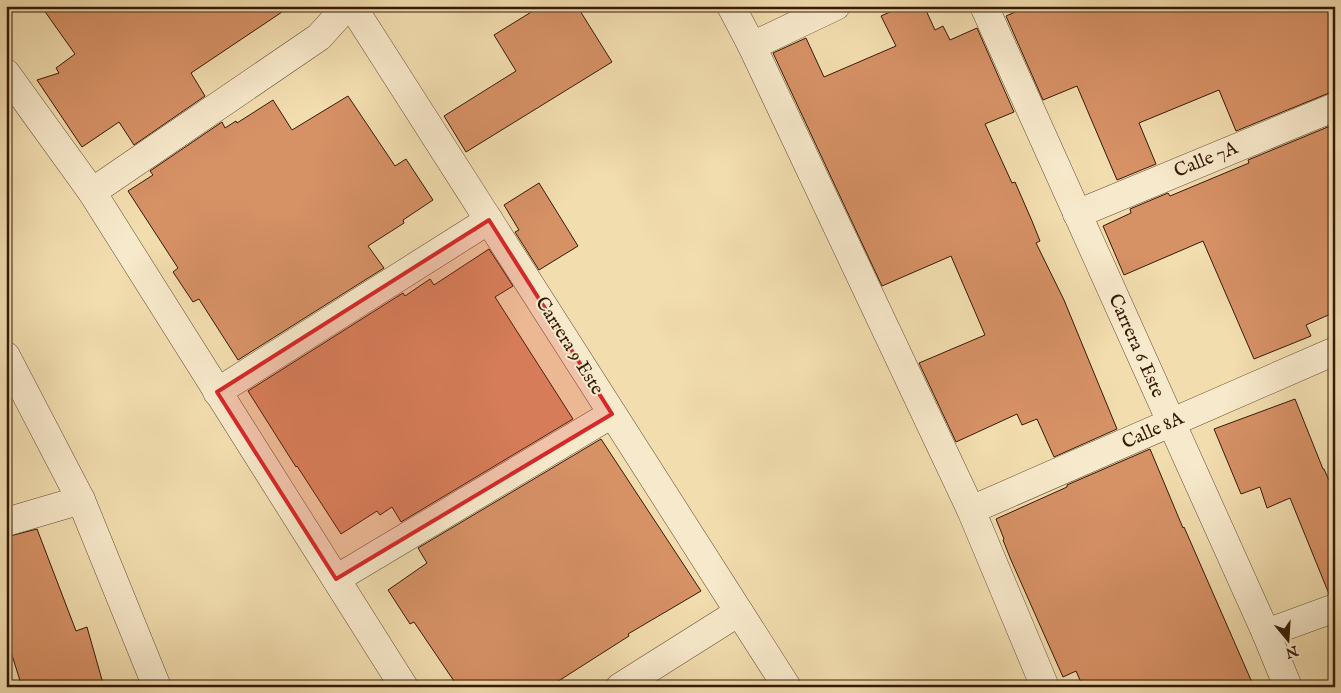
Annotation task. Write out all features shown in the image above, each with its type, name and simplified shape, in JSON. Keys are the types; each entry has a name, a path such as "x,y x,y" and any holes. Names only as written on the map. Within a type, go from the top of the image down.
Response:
{"street":[{"path":"92,192 319,37 346,6"},
{"name":"Carrera 9 Este","path":"352,6 787,687"},
{"path":"731,6 752,46 971,510 1044,687"},
{"path":"752,46 836,6"},
{"name":"Carrera 6 Este","path":"988,8 1077,214 1266,633 1288,687"},
{"path":"6,73 92,192 404,687"},
{"name":"Calle 7A","path":"1077,214 1335,107"},
{"path":"217,392 489,220"},
{"name":"Calle 8A","path":"971,510 1335,351"},
{"path":"6,356 81,500 157,687"},
{"path":"336,580 612,414"},
{"path":"6,522 81,500"},
{"path":"1266,633 1335,608"},
{"path":"620,687 739,612"}],"highlighted area":[{"path":"489,220 612,414 336,579 217,392"}],"building":[{"path":"41,6 291,6 191,73 205,96 134,145 119,122 82,147 37,80 59,73 56,68 75,54"},
{"path":"541,6 577,6 612,62 466,152 444,116 516,71 494,35"},
{"path":"903,6 924,6 935,30 943,26 950,40 977,28 1014,112 985,124 1012,183 1015,182 1032,221 1040,241 1036,243 1064,300 1117,429 1054,457 1037,419 1022,425 1017,414 956,442 919,363 985,335 951,256 882,286 773,53 806,38 824,77 896,46 881,16"},
{"path":"1029,6 1335,6 1335,92 1236,131 1219,90 1139,123 1156,164 1117,180 1077,86 1043,100 1006,16"},
{"path":"348,96 395,166 406,159 433,200 403,220 404,223 368,246 384,268 238,360 199,299 193,302 173,272 178,268 128,191 153,175 150,171 222,122 225,128 236,121 237,123 273,100 292,130"},
{"path":"1335,124 1335,312 1306,325 1311,336 1254,359 1203,241 1124,275 1103,226 1131,213 1130,209 1168,193 1170,196 1249,163 1248,160"},
{"path":"539,183 578,246 539,270 515,232 519,230 504,205"},
{"path":"489,249 513,286 495,297 573,419 401,522 392,507 380,515 377,511 341,534 248,391 403,293 405,296 430,279 434,285"},
{"path":"1295,399 1335,494 1335,593 1329,594 1290,498 1267,508 1260,487 1241,494 1214,429"},
{"path":"601,439 701,591 628,634 629,636 549,687 458,687 414,622 410,624 388,590 427,563 418,548"},
{"path":"1150,449 1254,687 1083,687 1076,671 1063,677 1011,560 996,519 1067,487 1067,485"},
{"path":"37,529 76,631 87,627 104,687 22,687 6,636 6,537"}]}
